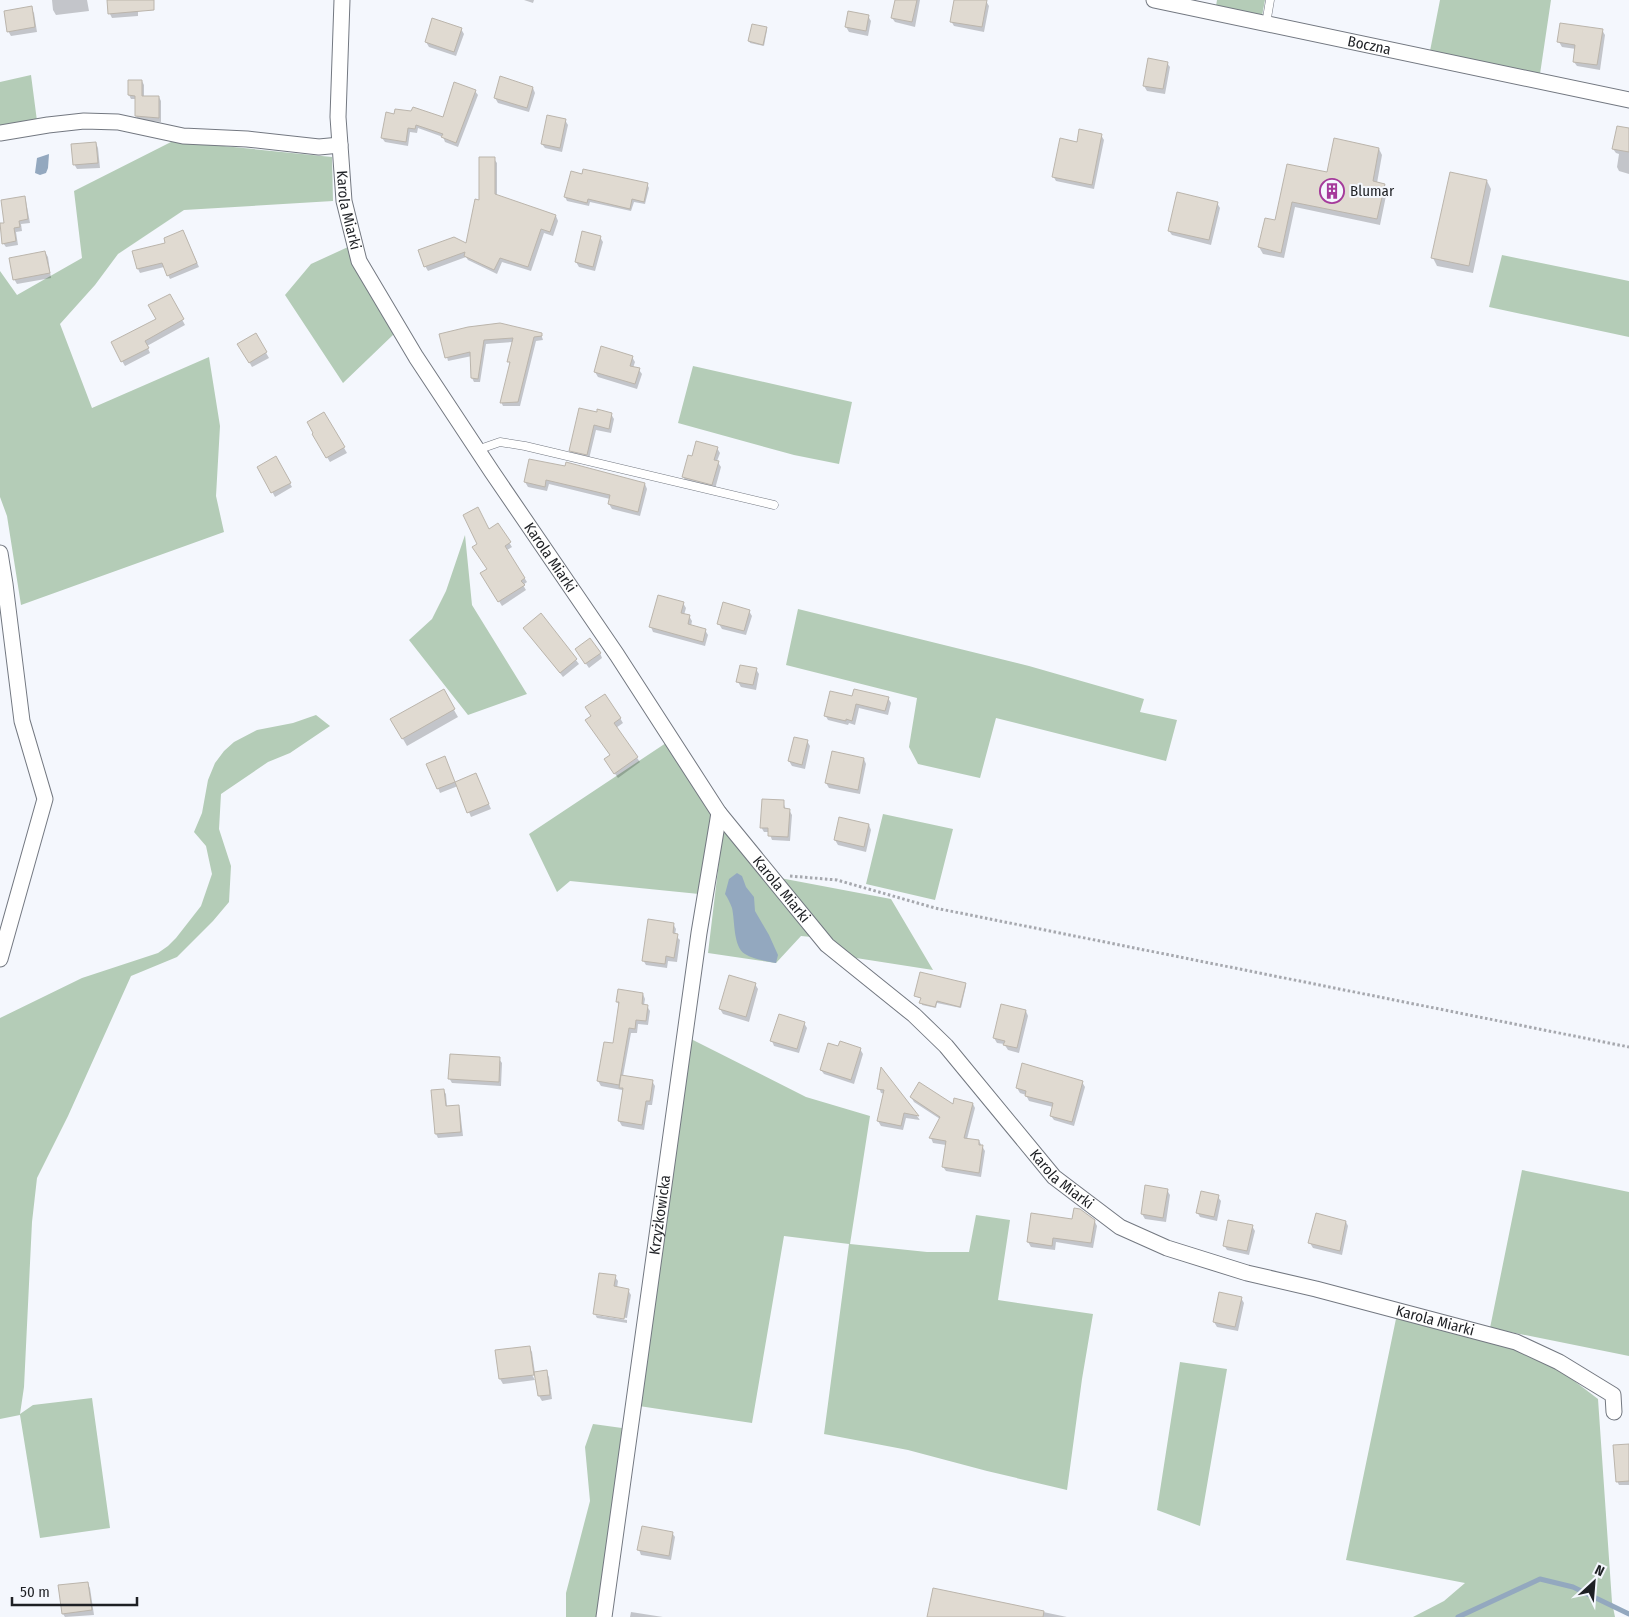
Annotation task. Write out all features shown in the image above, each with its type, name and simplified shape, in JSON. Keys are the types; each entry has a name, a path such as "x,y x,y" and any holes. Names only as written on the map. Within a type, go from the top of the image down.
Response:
{"street":[{"name":"Karola Miarki","path":"342,0 338,117 344,201 358,261 416,357 621,661 719,813 828,945 914,1015 946,1046 1054,1177 1120,1228 1167,1248 1247,1273 1316,1289 1516,1342 1559,1362 1613,1395 1614,1412"},
{"name":"Boczna","path":"1154,0 1629,100"},
{"path":"0,134 48,125 84,121 118,122 183,136 319,147 340,145"},
{"path":"0,553 22,721 45,799 0,959"},
{"name":"Krzyżkowicka","path":"604,1617 699,933 719,813"}],"lane":[{"path":"1266,24 1270,0"},
{"path":"477,450 500,442 525,446 774,505"}],"path":[{"path":"769,874 837,880 935,908 1629,1047"}],"green space":[{"path":"1217,0 1265,0 1262,16 1216,6"},
{"path":"1440,0 1551,0 1540,74 1430,51"},
{"path":"31,75 37,121 0,127 0,82"},
{"path":"173,141 332,157 333,201 184,210 118,254 95,285 60,324 92,408 209,357 220,426 216,496 224,532 21,605 7,516 0,497 0,271 17,295 82,258 74,191"},
{"path":"348,247 394,334 343,383 285,295 311,264"},
{"path":"1502,255 1629,281 1629,337 1489,307"},
{"path":"693,366 852,402 839,464 794,455 678,423"},
{"path":"465,535 472,605 527,694 468,715 409,640 432,619 446,591"},
{"path":"798,609 1029,666 1144,699 1140,712 1177,720 1166,761 996,718 980,778 918,764 909,747 917,698 786,665"},
{"path":"316,715 330,726 290,753 268,762 221,794 219,829 231,866 229,902 177,957 131,976 68,1116 37,1178 32,1222 24,1387 20,1414 33,1405 92,1398 110,1528 40,1538 20,1415 0,1419 0,1018 82,978 158,953 168,946 201,906 212,874 206,846 194,832 202,813 208,780 215,763 234,742 257,730 293,723"},
{"path":"666,743 713,815 699,894 570,881 557,892 529,834"},
{"path":"883,814 953,829 935,900 866,884"},
{"path":"723,828 812,937 801,936 776,963 708,953"},
{"path":"780,878 891,899 933,970 856,958 830,940"},
{"path":"691,1039 806,1097 870,1116 850,1244 927,1252 969,1252 976,1215 1010,1220 998,1300 1093,1314 1067,1490 908,1450 824,1434 849,1244 784,1236 752,1423 639,1406"},
{"path":"1522,1170 1629,1192 1629,1356 1490,1328"},
{"path":"1397,1314 1522,1347 1556,1367 1598,1399 1612,1602 1615,1617 1413,1617 1444,1601 1465,1583 1346,1560"},
{"path":"1180,1362 1227,1369 1200,1526 1157,1510"},
{"path":"593,1424 622,1428 611,1520 596,1617 566,1617 566,1593 590,1501 585,1447"}],"water":[{"path":"49,154 46,173 40,175 35,173 37,158"},
{"path":"737,873 742,876 746,887 754,897 755,911 778,955 776,963 748,956 738,946 732,908 725,894 729,879"}],"building":[{"path":"107,0 154,0 154,10 108,14"},
{"path":"895,0 917,0 912,22 891,18"},
{"path":"954,0 987,0 982,27 950,22"},
{"path":"32,6 35,27 7,32 4,11"},
{"path":"848,11 869,15 866,31 845,27"},
{"path":"432,18 462,28 454,52 425,42"},
{"path":"1560,23 1603,29 1597,65 1573,62 1575,45 1557,42"},
{"path":"752,24 767,27 763,45 748,41"},
{"path":"1148,58 1168,62 1163,89 1143,86"},
{"path":"500,76 533,87 527,108 494,98"},
{"path":"128,80 142,80 142,96 159,96 159,118 135,116 135,96 128,95"},
{"path":"454,82 476,90 456,143 441,137 443,134 416,125 415,129 408,128 406,142 381,138 386,112 394,114 395,109 411,111 413,107 443,117"},
{"path":"547,115 566,119 560,148 541,144"},
{"path":"1617,126 1629,128 1629,152 1612,149"},
{"path":"1079,129 1102,134 1092,185 1052,177 1060,138 1077,142"},
{"path":"1334,138 1379,148 1373,181 1385,184 1377,219 1292,202 1281,253 1258,247 1265,218 1275,220 1287,164 1327,172"},
{"path":"96,142 98,163 73,165 71,144"},
{"path":"479,157 495,157 495,194 556,215 550,232 541,229 528,267 500,258 494,270 464,256 465,252 424,267 418,250 454,237 466,243 475,199 479,200"},
{"path":"583,169 648,183 644,202 632,199 630,209 588,199 587,203 564,197 571,171 582,174"},
{"path":"1450,172 1487,180 1469,266 1431,258"},
{"path":"1177,192 1218,202 1209,240 1168,231"},
{"path":"25,196 28,219 19,221 20,227 14,228 16,241 2,244 0,223 4,223 1,200"},
{"path":"183,230 197,263 167,276 162,263 137,269 132,251 165,243 164,238"},
{"path":"582,231 601,236 593,267 575,262"},
{"path":"45,251 50,273 13,280 9,258"},
{"path":"170,294 184,319 145,341 149,348 121,362 111,342 156,319 148,305"},
{"path":"500,323 542,333 542,336 534,337 518,402 500,403 510,362 507,362 513,338 484,340 478,379 471,378 470,352 445,358 439,334 468,327"},
{"path":"256,333 267,352 249,363 237,344"},
{"path":"601,346 633,356 630,366 640,368 635,384 594,372"},
{"path":"579,408 597,412 597,409 612,413 609,429 594,425 587,455 569,451"},
{"path":"324,412 345,447 326,458 307,422"},
{"path":"696,441 718,447 714,460 719,461 712,485 682,477 688,455 692,456"},
{"path":"276,456 291,483 271,493 257,467"},
{"path":"529,459 565,466 566,462 645,483 638,512 608,504 610,495 546,480 545,487 524,482"},
{"path":"478,507 489,529 498,523 511,542 505,546 525,578 521,581 525,585 498,602 480,573 487,569 472,547 477,544 463,515"},
{"path":"658,595 684,602 681,613 690,615 688,624 706,629 703,642 649,627"},
{"path":"723,602 750,610 744,631 717,624"},
{"path":"541,613 577,659 560,673 523,628"},
{"path":"590,638 601,653 585,664 575,649"},
{"path":"740,665 757,668 753,685 736,682"},
{"path":"444,689 455,709 402,739 390,719"},
{"path":"854,689 889,697 885,711 856,704 852,721 824,716 830,691 852,696"},
{"path":"605,694 621,718 614,723 638,757 614,774 604,759 610,755 585,720 591,716 585,707"},
{"path":"794,737 808,740 802,765 788,761"},
{"path":"832,751 864,758 858,790 825,783"},
{"path":"445,756 455,782 437,789 426,764"},
{"path":"476,773 489,804 467,813 455,782"},
{"path":"762,799 784,800 784,808 790,809 788,837 768,836 768,828 760,828"},
{"path":"839,817 869,824 864,847 834,840"},
{"path":"648,919 674,923 673,933 678,934 674,958 666,956 665,964 642,961"},
{"path":"920,972 966,983 960,1007 937,1001 935,1007 919,1003 921,998 914,996"},
{"path":"729,975 756,983 746,1017 719,1009"},
{"path":"618,989 643,993 642,1004 648,1005 646,1021 636,1020 635,1029 629,1028 619,1085 597,1081 604,1042 613,1043 619,1002 616,1002"},
{"path":"1001,1004 1026,1010 1017,1048 1003,1045 1005,1041 993,1038"},
{"path":"779,1014 805,1022 797,1049 770,1041"},
{"path":"840,1041 861,1048 851,1080 820,1070 828,1043 838,1046"},
{"path":"450,1054 500,1057 499,1082 448,1079"},
{"path":"1022,1063 1083,1081 1072,1122 1050,1116 1053,1103 1025,1096 1026,1091 1016,1088"},
{"path":"881,1067 919,1116 904,1113 901,1126 877,1121 884,1090 877,1089"},
{"path":"621,1075 653,1080 650,1101 646,1101 642,1125 618,1121 623,1088 619,1088"},
{"path":"919,1082 953,1104 954,1098 973,1103 964,1138 979,1140 979,1145 983,1145 979,1173 942,1167 946,1141 929,1138 940,1117 910,1097"},
{"path":"444,1089 446,1106 459,1105 461,1132 435,1134 431,1090"},
{"path":"1145,1185 1168,1189 1163,1218 1141,1214"},
{"path":"1201,1191 1219,1195 1214,1217 1196,1213"},
{"path":"1074,1208 1080,1209 1095,1220 1091,1243 1053,1238 1052,1246 1027,1242 1031,1213 1072,1219"},
{"path":"1316,1213 1346,1221 1340,1251 1308,1243"},
{"path":"1228,1220 1253,1225 1247,1251 1223,1246"},
{"path":"599,1273 616,1275 614,1286 629,1289 624,1319 593,1314"},
{"path":"1219,1292 1242,1297 1235,1327 1213,1322"},
{"path":"530,1346 534,1375 499,1379 495,1350"},
{"path":"547,1370 550,1395 538,1396 534,1372"},
{"path":"1629,1444 1629,1481 1616,1482 1613,1445"},
{"path":"642,1526 673,1532 669,1556 637,1550"},
{"path":"88,1582 92,1610 62,1614 58,1585"},
{"path":"933,1588 1044,1611 1043,1617 927,1617"}],"waterway":[{"path":"1458,1617 1540,1579 1573,1587 1629,1614"}],"place":[{"name":"Blumar","path":"1332,191"}]}
